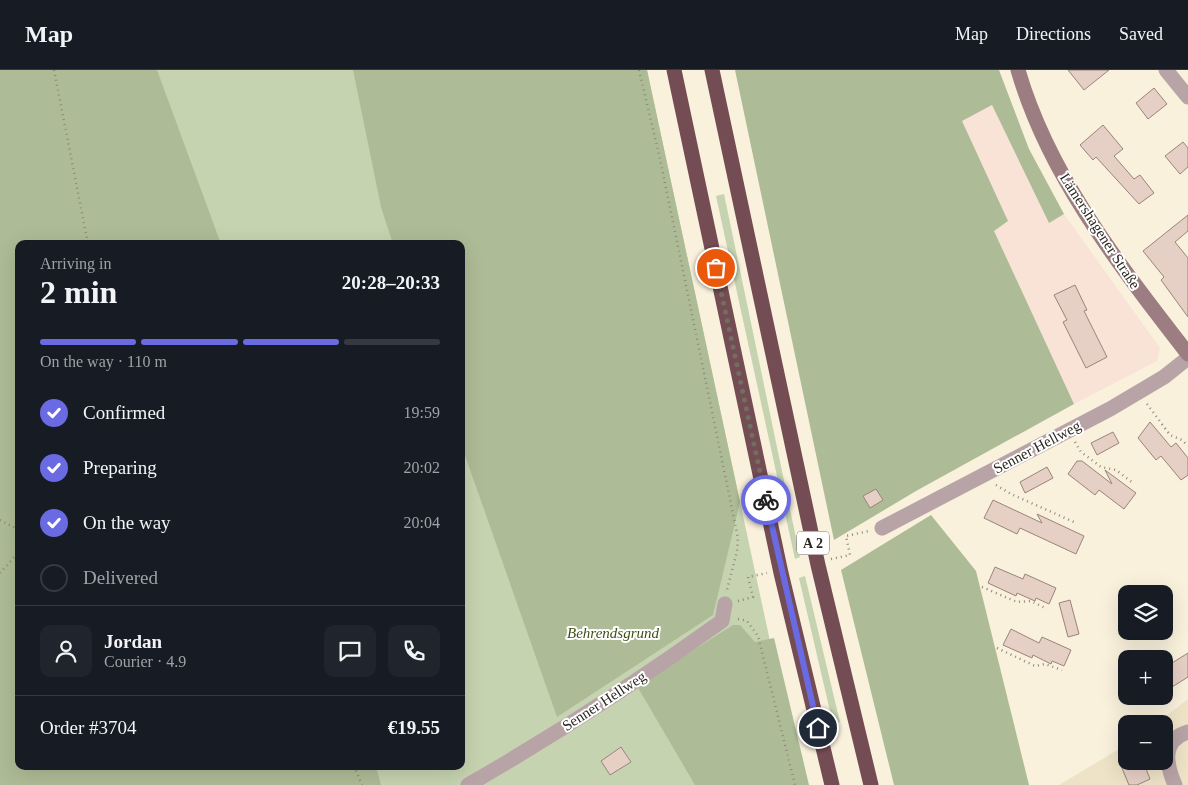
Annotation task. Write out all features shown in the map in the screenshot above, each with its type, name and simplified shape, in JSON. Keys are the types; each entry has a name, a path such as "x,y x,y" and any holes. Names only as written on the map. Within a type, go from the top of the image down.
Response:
{"highway":[{"name":"A 2","path":"674,70 783,581 832,785"},
{"name":"A 2","path":"712,70 818,565 871,785"}],"main road":[{"name":"Lämershagener Straße","path":"1018,70 1038,123 1068,185 1113,253 1188,354"}],"street":[{"path":"1166,70 1188,97"},
{"name":"Senner Hellweg","path":"882,528 1068,431 1164,377 1188,358"},
{"path":"722,621 728,603"},
{"name":"Senner Hellweg","path":"468,785 532,748 672,658 722,621"},
{"path":"1175,785 1167,762 1169,746 1173,740 1188,732"}],"path":[{"path":"54,70 87,240"},
{"path":"639,70 660,159 738,538 728,603 753,597 748,577 776,571"},
{"path":"1138,392 1170,435 1182,440 1188,446"},
{"path":"1068,431 1081,452 1101,467 1116,470 1133,482"},
{"path":"985,474 991,482 1011,494 1074,522"},
{"path":"0,520 15,528"},
{"path":"822,561 850,555 846,536 861,533"},
{"path":"0,573 15,556"},
{"path":"982,587 1017,602 1031,601 1046,608"},
{"path":"722,621 729,619 746,621 758,636 795,785"},
{"path":"997,648 1035,666 1046,664 1062,670"},
{"path":"356,770 362,785"}],"shaded area":[{"path":"992,105 1049,222 1064,214 1160,348 1157,361 1074,404 994,231 961,121"},
{"path":"1188,699 1188,785 1059,785 1118,750 1118,770 1173,770 1173,715 1168,715"}],"green space":[{"path":"0,70 157,70 220,240 15,240 15,770 377,770 381,785 0,785"},
{"name":"Behrendsgrund","path":"42,70 647,70 801,785 323,785 318,770 465,770 465,240 82,240"},
{"path":"353,70 647,70 740,502 713,615 557,717 465,455 465,240 392,240 381,207"},
{"path":"735,70 999,70 1029,149 1064,214 1049,223 992,105 962,121 1008,221 994,231 1074,404 916,491 834,540"},
{"path":"724,194 800,557 795,559 716,196"},
{"path":"931,515 976,571 1029,785 894,785 841,570"},
{"path":"805,576 840,722 833,724 799,578"},
{"path":"733,625 740,625 755,642 774,638 809,785 695,785 637,686"}],"building":[{"path":"1068,70 1109,70 1084,90"},
{"path":"1154,88 1167,104 1148,119 1136,103"},
{"path":"1103,125 1123,149 1114,156 1134,179 1140,175 1154,193 1139,204 1096,157 1093,160 1080,145"},
{"path":"1183,142 1188,148 1188,167 1180,174 1165,156"},
{"path":"1188,215 1188,231 1175,242 1188,258 1188,317 1161,280 1164,277 1143,251"},
{"path":"1075,285 1087,310 1084,311 1107,357 1086,368 1063,322 1067,320 1054,295"},
{"path":"1150,422 1171,447 1176,443 1188,458 1188,475 1181,480 1161,456 1156,460 1138,438"},
{"path":"1113,432 1119,443 1097,455 1091,443"},
{"path":"1077,461 1082,461 1112,484 1105,470 1136,493 1124,509 1099,490 1095,495 1068,474"},
{"path":"1047,467 1053,478 1025,493 1020,482"},
{"path":"876,489 883,500 870,508 863,496"},
{"path":"993,500 1042,523 1037,514 1084,536 1076,554 1020,528 1017,534 984,518"},
{"path":"995,567 1023,579 1025,574 1056,588 1049,604 1036,598 1035,601 1017,593 1016,596 988,583"},
{"path":"1070,600 1079,634 1068,637 1059,603"},
{"path":"1011,629 1039,643 1042,637 1071,650 1064,666 1052,661 1051,664 1033,655 1032,658 1003,645"},
{"path":"1188,653 1188,677 1173,686 1173,662"},
{"path":"621,747 631,762 610,775 601,761"},
{"path":"1123,770 1146,770 1150,779 1137,785 1129,785"}],"way so far":[{"path":"716,268 766,500"}],"route":[{"path":"766,500 818,728"}]}
